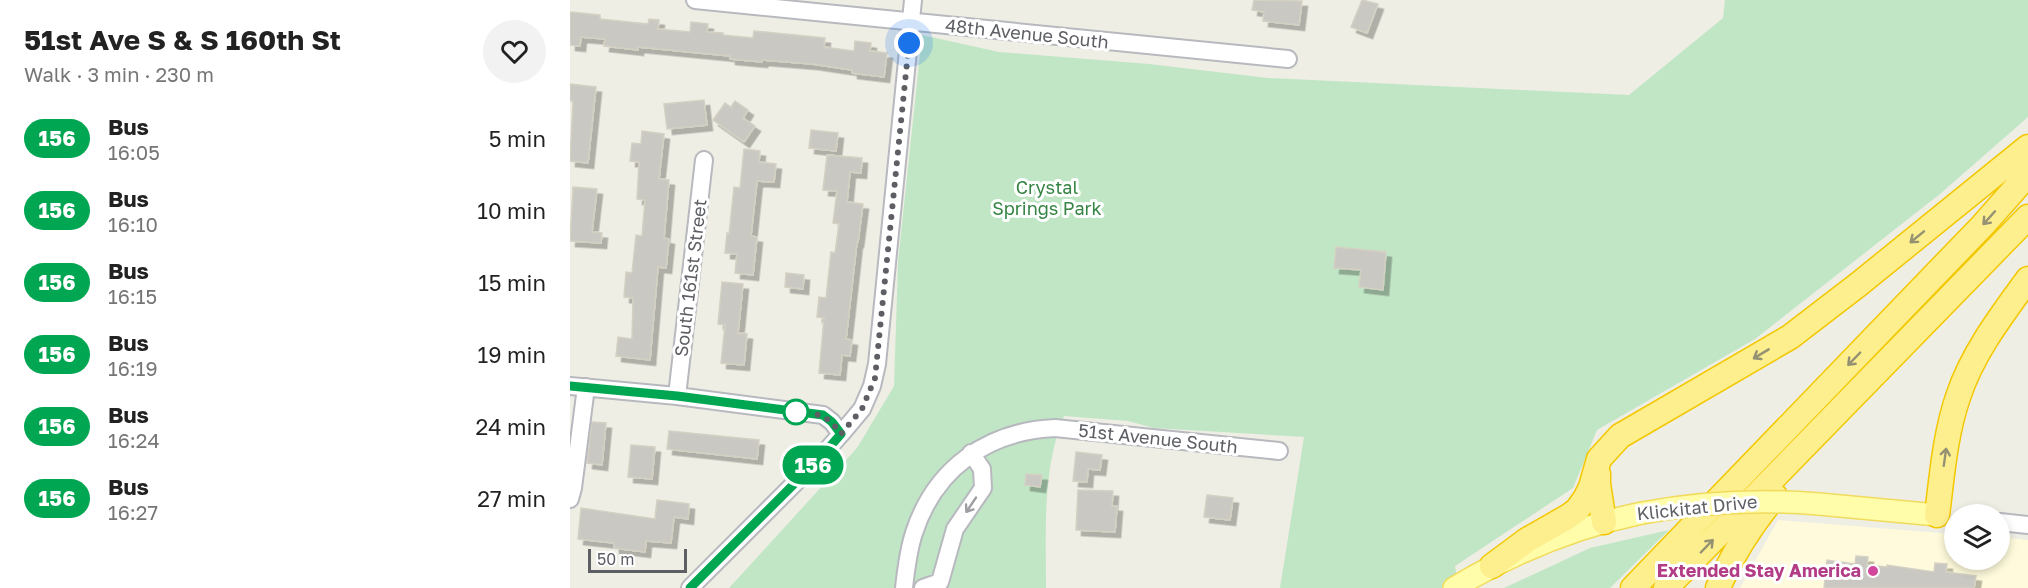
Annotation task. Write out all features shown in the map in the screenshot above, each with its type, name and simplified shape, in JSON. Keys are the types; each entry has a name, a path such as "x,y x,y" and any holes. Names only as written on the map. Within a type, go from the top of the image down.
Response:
{"highway":[{"path":"1492,566 1527,540 1577,510 1591,487 1599,459 1620,436 1790,337 2028,147"},
{"path":"1633,588 1983,225 2028,174"},
{"path":"1666,588 2028,217"},
{"path":"1718,588 1727,567 1755,521 1795,471 2004,241"},
{"path":"1946,504 1946,447 1958,396 1985,340 2028,279"},
{"path":"1599,459 1598,484 1604,522"},
{"path":"1638,588 1668,552"}],"main road":[{"name":"Klickitat Drive","path":"1454,588 1492,566 1537,545 1604,522 1686,506 1775,501 1944,516"}],"street":[{"name":"48th Avenue South","path":"695,0 1288,59"},
{"path":"690,588 819,459 862,409 872,386 877,364 913,0"},
{"name":"South 161st Street","path":"677,396 704,160"},
{"path":"570,499 573,488 578,387 677,396 823,415 841,434"},
{"name":"51st Avenue South","path":"903,588 913,534 935,488 971,453 1004,437 1037,429 1055,428 1279,451"},
{"path":"923,588 940,582 946,552 955,530 983,488 982,469 971,453"},
{"path":"2010,523 2028,525"}],"shaded area":[{"path":"1778,520 1944,533 1944,570 2010,570 2010,538 2028,540 2028,588 1740,588"}],"green space":[{"name":"Crystal Springs Park","path":"1725,0 2028,0 2028,117 1940,194 1755,339 1597,430 1573,488 1455,566 1459,588 1280,588 1304,437 1154,428 1128,421 1064,416 1052,457 1049,479 1046,588 729,588 857,448 894,386 898,262 922,35 999,52 1149,64 1268,78 1629,95 1723,18"},
{"path":"1669,530 1610,588 1504,588 1590,548"}],"building":[{"path":"1254,0 1302,1 1299,25 1263,21 1264,12 1252,10"},
{"path":"1362,0 1378,4 1367,33 1351,27"},
{"path":"570,12 600,15 600,19 648,24 649,19 659,20 658,29 690,32 691,22 708,24 707,32 723,33 723,35 753,38 754,31 825,38 824,47 854,51 855,41 871,43 870,51 887,53 884,77 812,64 762,60 762,62 730,59 730,56 604,46 605,39 581,37 580,46 570,45"},
{"path":"570,84 596,87 588,163 570,161 573,101 570,101"},
{"path":"704,100 707,125 667,129 664,104"},
{"path":"735,101 748,110 743,118 755,126 744,142 713,120 725,103 731,107"},
{"path":"811,130 838,133 836,151 809,148"},
{"path":"642,131 664,134 659,179 669,180 664,238 669,239 666,268 658,267 650,360 616,356 618,337 632,339 633,298 624,297 626,272 632,273 636,235 642,236 645,200 637,199 639,162 630,161 632,143 641,144"},
{"path":"744,149 760,151 759,162 776,164 774,182 757,181 751,236 757,237 753,275 735,273 737,254 725,253 734,187 740,188"},
{"path":"827,155 862,158 861,173 850,172 847,202 863,204 846,339 852,340 850,356 842,355 840,375 819,373 824,318 817,317 819,297 826,298 831,252 835,253 839,224 833,223 837,191 823,190"},
{"path":"573,187 597,189 592,232 602,233 601,243 570,241"},
{"path":"1336,247 1386,252 1383,290 1359,287 1361,270 1334,268"},
{"path":"786,273 804,275 803,289 785,287"},
{"path":"722,282 743,284 738,333 747,334 744,365 721,363 725,325 718,324"},
{"path":"592,422 606,423 602,465 587,463"},
{"path":"669,431 759,440 757,459 667,449"},
{"path":"631,445 655,447 652,479 628,477"},
{"path":"1076,452 1102,455 1100,470 1088,469 1087,482 1073,481"},
{"path":"1026,474 1042,475 1040,487 1025,485"},
{"path":"1078,490 1113,491 1112,506 1117,506 1115,532 1076,530"},
{"path":"1207,495 1233,498 1230,520 1204,517"},
{"path":"657,500 689,504 688,519 674,517 671,543 646,541 645,552 614,548 614,543 578,539 581,508 655,519"},
{"name":"Extended Stay America","path":"1856,556 1868,557 1867,565 1887,567 1887,565 1934,572 1935,563 1944,564 1946,572 1976,576 1974,588 1824,588 1827,560 1855,564"}],"bus line":[{"name":"156","path":"570,386 677,396 823,415 841,434 690,588"}],"place":[{"name":"Extended Stay America","path":"1873,571"}],"route":[{"path":"796,412 823,415 841,434 862,409 875,378 909,43"}]}
